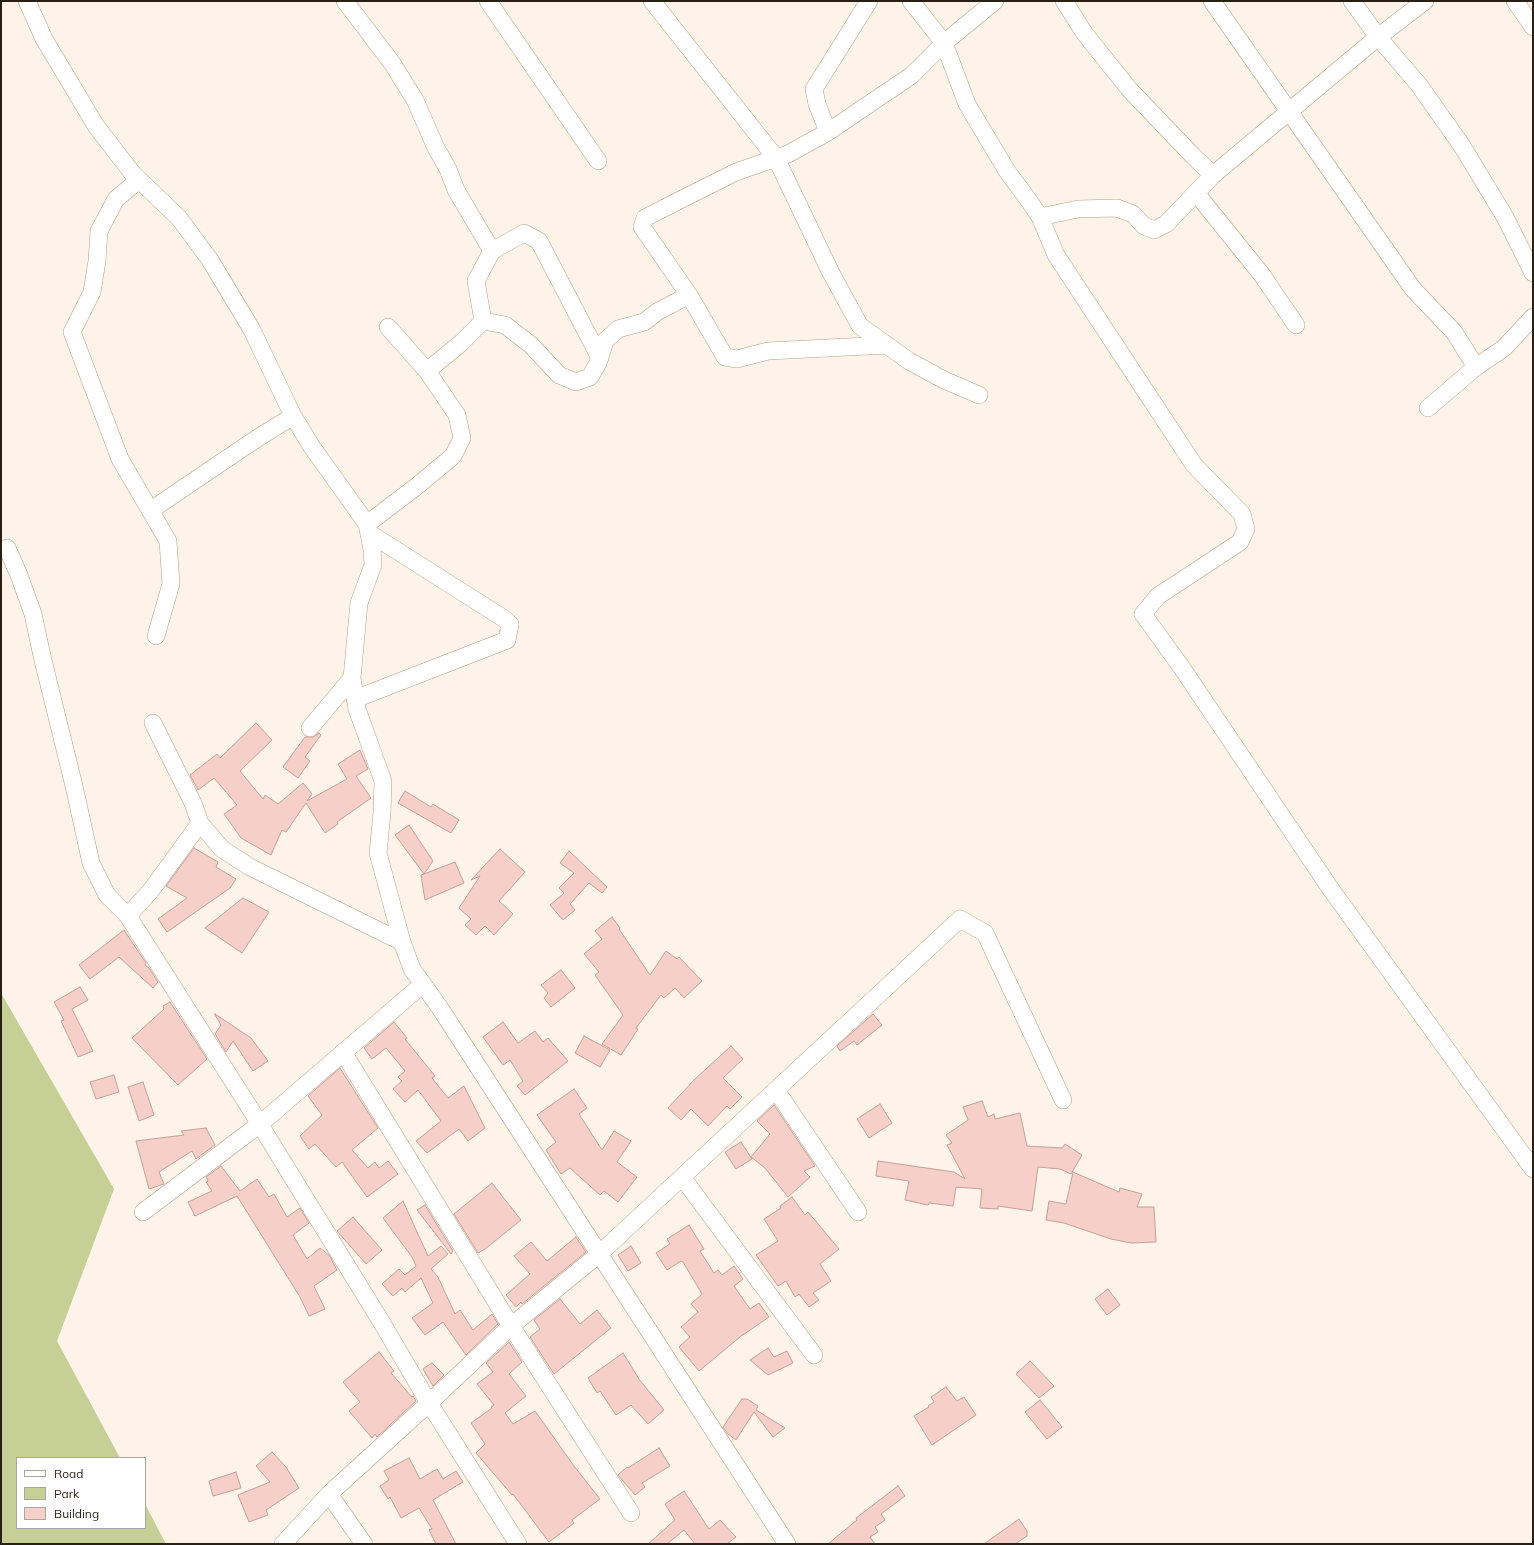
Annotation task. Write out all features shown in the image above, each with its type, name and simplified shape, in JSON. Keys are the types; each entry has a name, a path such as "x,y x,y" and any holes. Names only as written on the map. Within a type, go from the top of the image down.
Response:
{"street":[{"path":"27,1 44,38 96,126 133,174 179,218 210,260 252,330 293,416 312,447 368,529 510,624 507,640 355,699"},
{"path":"345,1 392,63 415,100 436,148 448,169 456,190 492,251"},
{"path":"488,1 598,160"},
{"path":"652,1 776,158 831,273 860,326 916,365 944,380 979,395"},
{"path":"828,132 817,104 814,89 869,1"},
{"path":"910,1 944,43 967,104 1007,171 1040,217 1056,255 1194,465 1242,514 1246,529 1240,542 1158,596 1143,614 1182,668 1330,888 1533,1169"},
{"path":"887,345 768,351 737,359 725,357 689,294 642,227 645,218 736,172 788,154 828,132 912,75 944,43 995,1"},
{"path":"1064,1 1085,34 1129,89 1193,156 1214,175"},
{"path":"1212,1 1413,289 1454,332 1476,367"},
{"path":"1352,1 1378,38 1419,85 1462,146 1505,217 1533,273"},
{"path":"1040,217 1078,209 1117,208 1133,214 1144,226 1154,230 1166,224 1214,175 1378,38 1425,1"},
{"path":"1515,1 1532,22"},
{"path":"139,180 116,199 99,231 97,261 92,292 72,332 120,459 168,540 171,584 156,636"},
{"path":"1196,193 1262,275 1296,325"},
{"path":"483,320 476,281 492,251 524,233 539,241 600,358"},
{"path":"483,320 505,326 530,345 559,375 576,382 590,377 600,358 604,341 618,329 644,322 657,312 689,294"},
{"path":"1428,408 1476,367 1504,348 1533,317"},
{"path":"427,371 461,343 483,320"},
{"path":"368,529 453,456 462,438 457,415 427,371 388,327"},
{"path":"151,510 253,441 293,416"},
{"path":"368,529 372,549 373,566 359,603 352,678 357,709 383,781 382,813 378,853 402,942 412,969 440,1008 598,1255 787,1544"},
{"path":"7,548 20,575 33,614 91,863 107,895 128,916 260,1124 382,1323 429,1404 518,1544"},
{"path":"310,728 352,678"},
{"path":"153,723 193,803 200,823 222,849 250,867 402,942"},
{"path":"128,916 152,889 200,823"},
{"path":"283,1544 329,1494 429,1404 511,1326 598,1255 960,919 985,933 1063,1100"},
{"path":"142,1212 260,1124 423,984"},
{"path":"343,1052 511,1326 631,1513"},
{"path":"776,1090 858,1212"},
{"path":"682,1177 814,1355"},
{"path":"329,1494 364,1544"}],"green space":[{"path":"1,993 114,1189 57,1341 119,1457 16,1457 16,1529 146,1529 146,1506 166,1544 1,1544"}],"building":[{"path":"256,723 272,740 240,771 263,799 265,795 278,804 303,783 312,794 307,801 347,779 338,764 360,750 368,769 356,776 371,798 337,822 338,824 325,833 306,803 286,832 282,830 271,855 241,838 224,814 237,805 214,778 198,790 190,775 217,754 220,758"},
{"path":"319,733 321,735 305,757 310,761 298,778 283,767 305,737 313,737"},
{"path":"405,791 431,807 433,804 459,820 451,833 398,803"},
{"path":"409,825 433,861 424,874 395,835"},
{"path":"194,848 218,862 216,867 236,879 230,888 167,932 158,919 187,898 166,886"},
{"path":"500,849 525,872 499,901 513,914 494,935 485,926 476,935 465,925 471,919 459,908 480,876 471,880"},
{"path":"569,851 607,887 602,893 589,883 570,904 575,910 563,920 550,905 564,893 559,888 574,873 560,863"},
{"path":"455,862 464,883 425,900 421,875"},
{"path":"243,898 269,912 242,953 205,928"},
{"path":"612,917 650,975 666,951 677,959 679,957 702,981 684,998 675,988 664,998 661,995 636,1028 638,1029 621,1055 602,1044 623,1015 595,975 599,972 584,954 602,939 595,931"},
{"path":"124,930 146,963 145,965 149,968 158,982 153,988 119,957 90,979 79,965"},
{"path":"561,970 575,988 551,1007 544,998 548,993 541,985"},
{"path":"80,987 88,1000 72,1009 93,1051 78,1057 61,1021 64,1020 54,1002"},
{"path":"170,1002 207,1059 178,1085 132,1038 164,1009 163,1006"},
{"path":"215,1014 251,1038 268,1061 253,1071 233,1041 226,1052 215,1034 221,1025"},
{"path":"873,1014 882,1025 857,1045 854,1041 840,1051 837,1046"},
{"path":"394,1022 407,1038 405,1039 435,1076 432,1078 448,1098 464,1086 485,1128 468,1141 459,1129 427,1153 416,1141 441,1121 418,1090 405,1102 393,1089 402,1081 398,1077 405,1071 386,1048 372,1059 364,1048"},
{"path":"503,1022 518,1043 535,1031 543,1042 548,1038 568,1061 525,1095 517,1086 523,1081 510,1060 503,1065 483,1037"},
{"path":"584,1036 610,1050 600,1067 575,1053"},
{"path":"731,1046 743,1059 723,1078 742,1097 730,1109 727,1106 708,1126 691,1109 681,1120 668,1108 694,1080"},
{"path":"340,1068 378,1128 352,1150 368,1168 375,1162 379,1168 388,1161 398,1174 367,1197 342,1162 336,1167 315,1144 309,1149 300,1136 322,1115 308,1096"},
{"path":"114,1075 119,1092 96,1099 90,1082"},
{"path":"143,1082 154,1115 139,1121 128,1087"},
{"path":"574,1089 587,1108 579,1114 602,1150 614,1131 631,1141 617,1162 637,1177 618,1202 604,1191 600,1195 570,1168 561,1174 546,1150 556,1142 537,1115"},
{"path":"982,1101 988,1117 994,1114 995,1119 1020,1113 1027,1146 1062,1148 1065,1144 1082,1155 1071,1174 1060,1169 1038,1167 1032,1211 998,1206 998,1209 980,1208 982,1189 956,1187 953,1206 929,1203 928,1205 905,1200 909,1181 876,1176 878,1161 954,1172 965,1179 947,1145 952,1143 946,1135 968,1120 963,1107"},
{"path":"880,1104 892,1123 869,1138 857,1119"},
{"path":"774,1105 815,1166 804,1171 810,1177 788,1197 765,1168 751,1157 770,1134 757,1121"},
{"path":"206,1128 215,1145 196,1159 192,1151 159,1172 164,1184 149,1189 136,1141 184,1135 181,1131"},
{"path":"741,1142 752,1159 736,1169 725,1152"},
{"path":"221,1166 240,1191 257,1179 269,1197 274,1194 287,1217 300,1208 309,1223 293,1235 307,1259 320,1248 329,1255 337,1270 314,1286 325,1309 309,1316 300,1297 237,1196 195,1216 188,1202 212,1191 206,1182 208,1181 206,1177"},
{"path":"1073,1172 1119,1192 1120,1188 1142,1194 1137,1207 1154,1207 1156,1242 1131,1243 1111,1239 1064,1223 1046,1220 1049,1201 1066,1204"},
{"path":"492,1183 521,1220 478,1253 454,1214"},
{"path":"792,1197 805,1215 808,1212 839,1249 820,1264 831,1281 813,1293 819,1300 809,1307 799,1294 795,1297 786,1281 778,1286 756,1255 778,1241 764,1219 781,1208 780,1206"},
{"path":"403,1201 428,1256 441,1246 448,1254 431,1269 438,1277 455,1314 460,1310 473,1330 492,1314 498,1324 466,1355 443,1322 425,1335 412,1318 433,1303 421,1278 405,1292 402,1288 393,1296 382,1284 399,1269 405,1275 416,1266 412,1257 383,1218"},
{"path":"425,1205 453,1251 451,1254 417,1210"},
{"path":"353,1217 382,1250 366,1264 337,1231"},
{"path":"689,1225 704,1249 700,1251 714,1273 718,1270 722,1275 734,1266 743,1279 734,1286 750,1309 759,1303 769,1317 740,1337 699,1371 679,1347 690,1337 681,1327 698,1312 691,1304 702,1294 683,1262 681,1261 667,1270 656,1253 670,1244 667,1239"},
{"path":"576,1237 586,1252 522,1304 521,1302 516,1307 506,1295 530,1274 514,1256 531,1242 547,1261"},
{"path":"631,1246 641,1263 628,1271 618,1255"},
{"path":"1108,1289 1120,1305 1107,1315 1095,1299"},
{"path":"560,1299 580,1324 597,1310 611,1328 554,1374 530,1337 540,1329 534,1320"},
{"path":"509,1342 522,1362 509,1374 526,1396 505,1413 513,1424 535,1411 574,1466 600,1499 572,1520 574,1523 549,1542 513,1494 512,1495 476,1453 485,1444 471,1423 494,1405 477,1384 493,1372 486,1363"},
{"path":"768,1348 774,1357 787,1351 793,1363 768,1375 750,1360"},
{"path":"379,1352 394,1371 391,1373 416,1401 377,1437 375,1434 372,1438 349,1411 360,1402 343,1382"},
{"path":"623,1353 639,1379 664,1410 648,1424 631,1405 616,1415 600,1391 597,1393 588,1378"},
{"path":"1030,1361 1054,1386 1039,1398 1016,1374"},
{"path":"432,1363 444,1375 433,1386 423,1369"},
{"path":"946,1387 957,1401 964,1397 976,1415 932,1445 914,1416 929,1407 928,1406 934,1402 931,1397"},
{"path":"742,1399 747,1399 758,1406 756,1410 785,1428 773,1437 754,1412 736,1440 728,1434 723,1427"},
{"path":"1040,1400 1062,1427 1047,1439 1025,1412"},
{"path":"659,1448 670,1466 642,1483 645,1487 635,1495 618,1475 627,1467 628,1468"},
{"path":"272,1452 286,1467 299,1488 266,1510 268,1515 249,1522 238,1495 270,1482 256,1466"},
{"path":"409,1458 420,1479 437,1469 443,1479 456,1471 463,1482 433,1500 456,1544 436,1544 429,1530 432,1529 419,1508 401,1518 390,1497 388,1499 380,1486 389,1480 384,1471"},
{"path":"236,1472 241,1488 213,1496 209,1481"},
{"path":"898,1486 905,1496 881,1514 885,1520 875,1527 878,1532 870,1537 875,1544 828,1544 857,1520 856,1518"},
{"path":"684,1491 709,1529 720,1520 736,1537 727,1544 695,1544 684,1530 667,1544 648,1544 675,1520 665,1504"},
{"path":"1019,1519 1027,1531 1027,1536 1015,1544 984,1544"}]}
